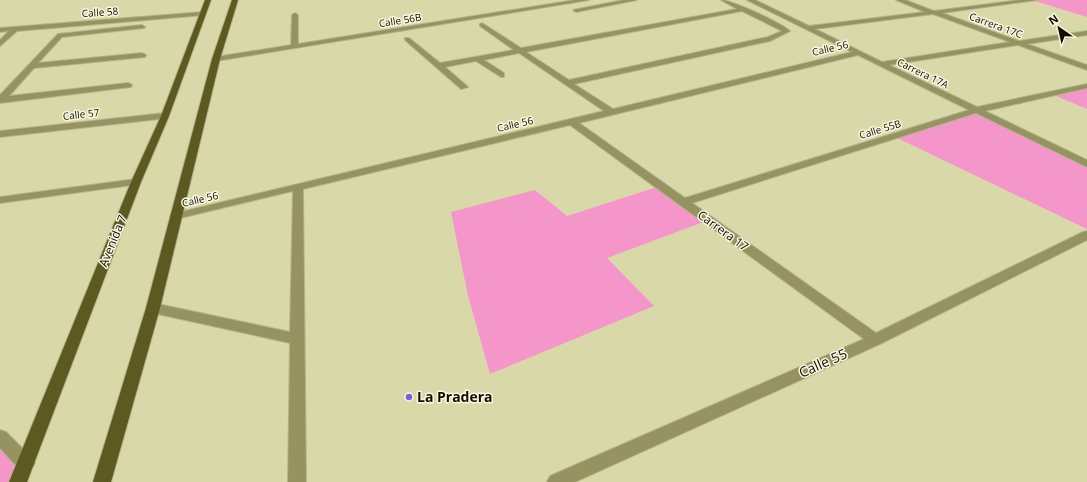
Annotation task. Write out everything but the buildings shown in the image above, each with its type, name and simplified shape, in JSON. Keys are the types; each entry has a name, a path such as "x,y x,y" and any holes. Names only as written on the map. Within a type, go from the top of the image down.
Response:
{"main road":[{"name":"Avenida 7","path":"18,482 136,182 165,116 208,0"},
{"path":"102,482 153,308 216,59 235,0"}],"street":[{"name":"Calle 56B","path":"216,59 586,0"},
{"path":"566,11 634,0"},
{"path":"566,83 770,39 787,31 724,0"},
{"name":"Carrera 17A","path":"751,0 1087,164"},
{"name":"Carrera 17C","path":"899,0 1087,68"},
{"path":"808,28 1034,0"},
{"path":"438,66 744,9"},
{"name":"Calle 58","path":"0,30 202,14"},
{"path":"294,47 295,15"},
{"path":"489,24 482,25 517,51 612,112"},
{"path":"0,99 60,35 160,25"},
{"path":"0,44 15,29"},
{"path":"881,64 1087,32"},
{"path":"407,39 464,87"},
{"name":"Calle 56","path":"176,216 859,53"},
{"path":"31,66 142,55"},
{"path":"477,58 501,75"},
{"path":"0,99 128,85"},
{"name":"Calle 55B","path":"683,202 977,110 1087,86"},
{"name":"Calle 57","path":"0,134 165,116"},
{"name":"Carrera 17","path":"572,122 875,340"},
{"path":"0,200 136,182"},
{"path":"297,482 298,187"},
{"name":"Calle 55","path":"556,482 875,340 1087,235"},
{"path":"153,308 297,339"},
{"path":"0,437 26,463"}],"shaded area":[{"path":"1032,0 1087,0 1087,17"},
{"path":"1087,86 1087,109 1049,93"},
{"path":"977,110 1087,164 1087,229 893,136"},
{"path":"660,186 709,220 607,258 654,306 490,374 468,296 451,212 535,190 567,216"},
{"path":"0,437 26,463 18,482 0,482"}],"place":[{"name":"La Pradera","path":"409,397"}]}
